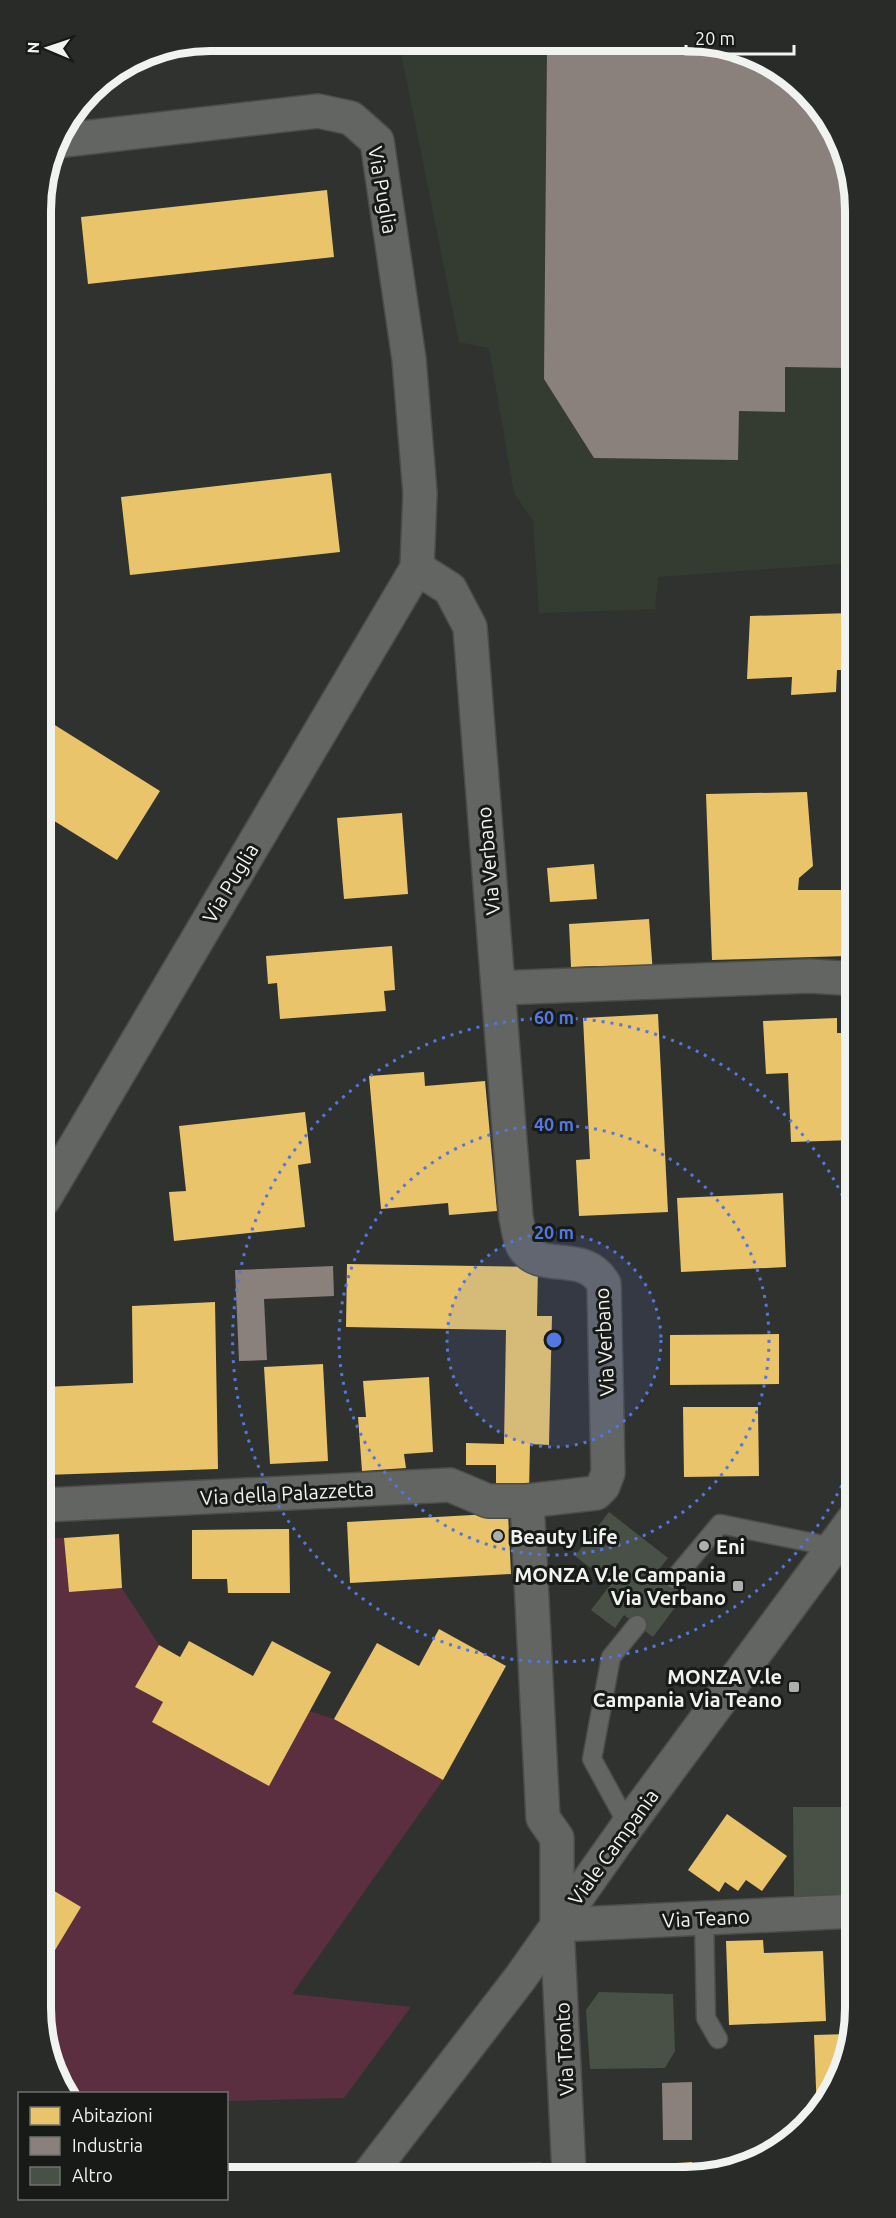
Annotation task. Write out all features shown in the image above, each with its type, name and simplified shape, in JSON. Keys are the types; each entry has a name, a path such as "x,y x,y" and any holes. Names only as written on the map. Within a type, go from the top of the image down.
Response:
{"street":[{"name":"Via Puglia","path":"51,1187 417,568 420,493 409,359 377,141 351,118 318,111 67,140"},
{"name":"Via Verbano","path":"417,568 450,590 470,627 516,1218 523,1246 533,1256 548,1261 588,1266 598,1274 604,1284 608,1473 603,1486 596,1493 526,1501"},
{"path":"498,988 799,976 842,978"},
{"name":"Via della Palazzetta","path":"51,1505 450,1485 488,1501 526,1501"},
{"path":"526,1501 543,1818 557,1838 556,1925"},
{"name":"Viale Campania","path":"375,2167 516,1983 628,1825 845,1531"},
{"name":"Via Teano","path":"556,1925 845,1911"},
{"name":"Via Tronto","path":"556,1925 569,2167"}],"lane":[{"path":"674,1580 720,1524 833,1547"},
{"path":"628,1825 592,1759 611,1658 637,1625"},
{"path":"704,1918 706,2018 718,2038"}],"shaded area":[{"path":"401,51 697,51 737,59 756,67 791,90 806,105 824,130 833,149 844,189 845,563 658,577 655,609 539,613 533,521 514,493 489,348 459,342"},
{"path":"51,1538 64,1538 69,1592 122,1588 159,1645 135,1687 163,1702 153,1722 309,1711 334,1719 443,1780 292,1994 411,2007 344,2098 228,2101 228,2092 75,2092 72,2088 56,2049 51,2008"}],"building: Abitazioni":[{"path":"327,190 334,257 88,284 81,217"},
{"path":"331,473 340,552 130,575 121,497"},
{"path":"845,613 845,670 837,670 836,692 791,695 792,677 747,679 750,616"},
{"path":"51,723 160,791 117,860 51,819"},
{"path":"807,792 813,866 799,878 798,890 842,890 845,956 712,960 706,794"},
{"path":"402,813 408,894 344,899 337,818"},
{"path":"594,864 597,899 550,902 547,868"},
{"path":"649,919 653,974 599,977 598,966 571,967 569,924"},
{"path":"392,946 395,990 384,991 386,1011 280,1019 277,983 268,984 266,956"},
{"path":"658,1014 668,1212 579,1216 576,1160 590,1159 583,1018"},
{"path":"837,1018 837,1033 845,1033 845,1140 791,1142 788,1073 766,1074 763,1021"},
{"path":"424,1072 425,1086 485,1081 497,1211 449,1215 448,1203 381,1209 369,1076"},
{"path":"305,1112 311,1163 298,1165 305,1227 174,1241 169,1192 186,1191 179,1126"},
{"path":"783,1193 786,1267 681,1272 677,1198"},
{"path":"347,1264 538,1267 537,1316 552,1316 549,1445 530,1444 529,1491 496,1491 496,1465 466,1465 466,1443 504,1444 506,1330 346,1327"},
{"path":"215,1302 218,1469 51,1475 51,1387 133,1383 132,1306"},
{"path":"779,1334 779,1384 670,1385 670,1335"},
{"path":"323,1364 328,1461 270,1464 264,1367"},
{"path":"429,1377 433,1452 404,1454 406,1468 362,1471 358,1417 366,1417 363,1381"},
{"path":"683,1407 758,1407 759,1476 684,1477"},
{"path":"508,1513 511,1574 350,1583 347,1522"},
{"path":"289,1529 290,1593 228,1593 227,1579 192,1579 192,1530"},
{"path":"119,1534 122,1588 69,1592 64,1538"},
{"path":"439,1629 506,1666 443,1780 334,1719 377,1643 419,1666"},
{"path":"189,1641 253,1676 272,1641 331,1672 269,1786 152,1722 163,1702 135,1687 159,1645 180,1657"},
{"path":"727,1814 787,1856 762,1891 746,1880 738,1891 725,1882 719,1892 688,1870"},
{"path":"51,1889 81,1907 51,1957"},
{"path":"763,1940 764,1953 823,1951 826,2021 729,2025 726,1941"},
{"path":"843,2034 833,2069 816,2099 814,2035"},
{"path":"692,2162 692,2167 613,2167"}],"building: Industria":[{"path":"547,51 697,51 717,54 756,67 791,90 806,105 824,130 840,169 844,189 845,368 785,367 785,412 739,411 738,460 594,458 544,379"},
{"path":"333,1266 334,1296 264,1299 267,1360 239,1361 235,1270"},
{"path":"692,2082 692,2140 663,2140 662,2083"}],"building: Altro":[{"path":"609,1512 668,1558 660,1568 688,1590 653,1637 624,1615 615,1628 591,1610 611,1584 575,1556"},
{"path":"793,1807 845,1807 845,1896 794,1897"},
{"path":"599,1992 673,1994 675,2051 665,2068 590,2069 586,2010"},
{"path":"541,2162 541,2167 481,2167 481,2164"}],"place":[{"name":"Beauty Life","path":"498,1536"},
{"name":"Eni","path":"704,1546"},
{"name":"MONZA V.le Campania Via Verbano","path":"738,1586"},
{"name":"MONZA V.le Campania Via Teano","path":"794,1687"}]}
